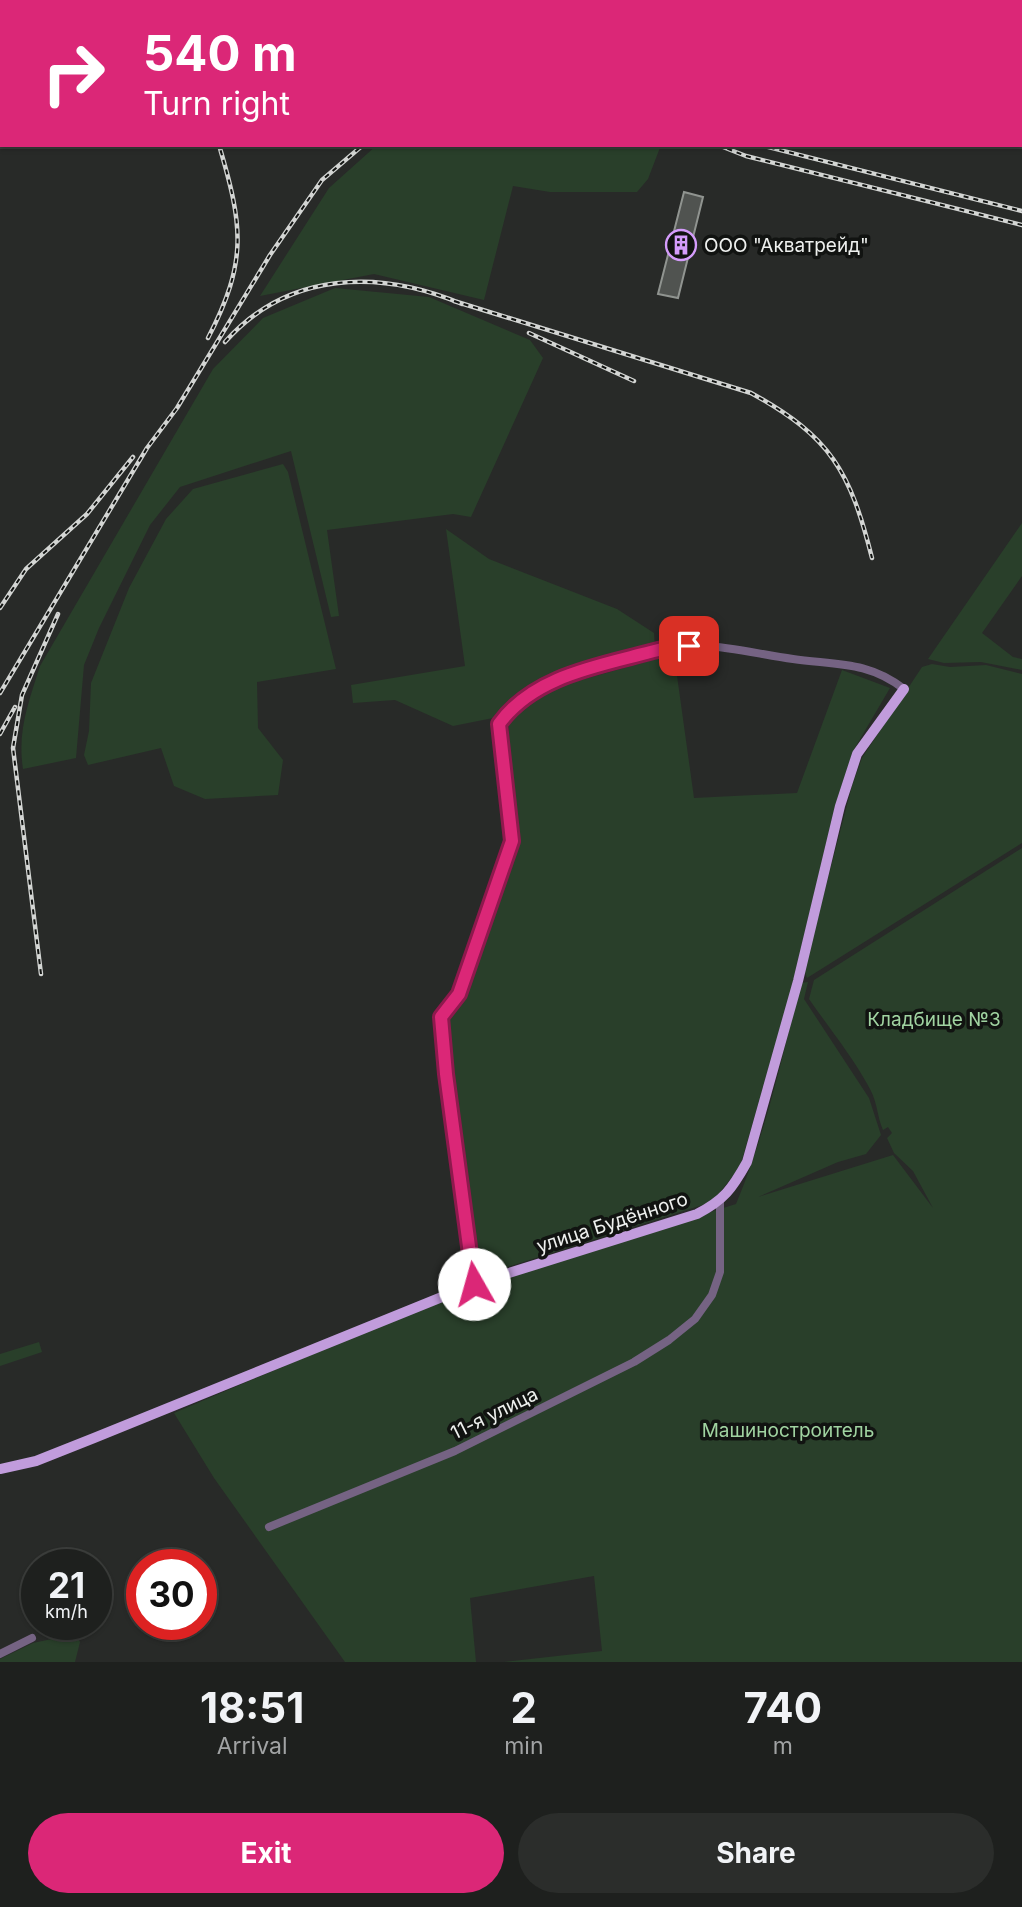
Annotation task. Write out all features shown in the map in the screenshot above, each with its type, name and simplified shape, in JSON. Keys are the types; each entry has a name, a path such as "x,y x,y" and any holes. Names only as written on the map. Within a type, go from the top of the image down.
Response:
{"main road":[{"name":"улица Будённого","path":"0,1469 36,1461 474,1284 697,1214 720,1202 735,1184 747,1162 798,981 840,806 857,754 904,689"}],"street":[{"path":"474,1284 441,1017 459,994 512,841 499,724 508,712 530,693 557,679 674,646 704,646 851,665 885,674 904,689"},
{"name":"11-я улица","path":"269,1528 455,1451 634,1362 695,1320 712,1295 720,1272 720,1202"},
{"path":"0,1654 29,1640"}],"green space":[{"path":"375,147 660,147 648,179 637,192 550,192 513,186 484,300 374,274 260,296 329,188"},
{"path":"335,288 429,297 530,340 543,358 471,517 453,514 327,530 339,616 331,617 291,451 180,487 150,525 99,628 84,665 76,758 23,769 23,729 40,666 213,369 263,318"},
{"path":"283,464 288,472 336,669 257,682 258,728 283,760 278,795 205,799 174,786 161,748 88,765 84,755 89,731 91,683 129,588 166,519 193,489"},
{"path":"1022,523 1022,576 982,633 1013,657 1022,659 1022,670 981,662 944,663 928,659"},
{"path":"446,529 489,559 617,609 654,633 655,648 565,670 515,698 493,718 453,726 395,700 353,703 351,685 465,666"},
{"path":"674,654 694,798 797,793 842,670 890,688 853,751 835,806 791,990 740,1167 712,1202 495,1271 480,1265 446,1020 469,985 516,840 508,718 538,692"},
{"path":"932,664 950,667 986,665 1022,674 1022,843 807,978 804,970 852,786 862,758 922,667"},
{"name":"Машиностроитель","path":"1022,848 1022,1662 504,1662 602,1651 594,1576 470,1598 476,1662 345,1662 214,1478 174,1413 472,1286 736,1204 765,1122 801,983 808,982 804,999 869,1098 881,1135 866,1154 838,1162 758,1197 893,1155 933,1208 913,1171 894,1153 887,1138 892,1133 888,1127 883,1130 873,1095 863,1077 809,999 814,980"},
{"path":"39,1342 42,1352 0,1366 0,1354"},
{"path":"47,1640 80,1642 75,1662 0,1662 0,1659 33,1643"}],"building":[{"name":"ООО \"Акватрейд\"","path":"684,192 703,197 678,298 658,294"}],"railway":[{"path":"208,338 230,287 238,243 233,198 220,147"},
{"path":"0,693 147,448 177,408 270,255 322,180 361,147"},
{"path":"723,147 746,156 1022,225"},
{"path":"768,147 1022,211"},
{"path":"225,342 250,319 277,301 336,283 399,285 462,304"},
{"path":"454,301 751,393 778,409 801,425 833,459 855,502 872,558"},
{"path":"529,333 634,381"},
{"path":"0,608 26,569 87,514 133,457"},
{"path":"41,974 13,748 22,695 58,614"},
{"path":"0,734 15,707"}],"place":[{"name":"ООО \"Акватрейд\"","path":"681,245"}],"route":[{"path":"474,1284 441,1017 459,994 512,841 499,724 508,712 530,693 557,679 650,652 674,646 689,646"}],"park label":[{"name":"Кладбище №3","path":"934,1019"}]}
